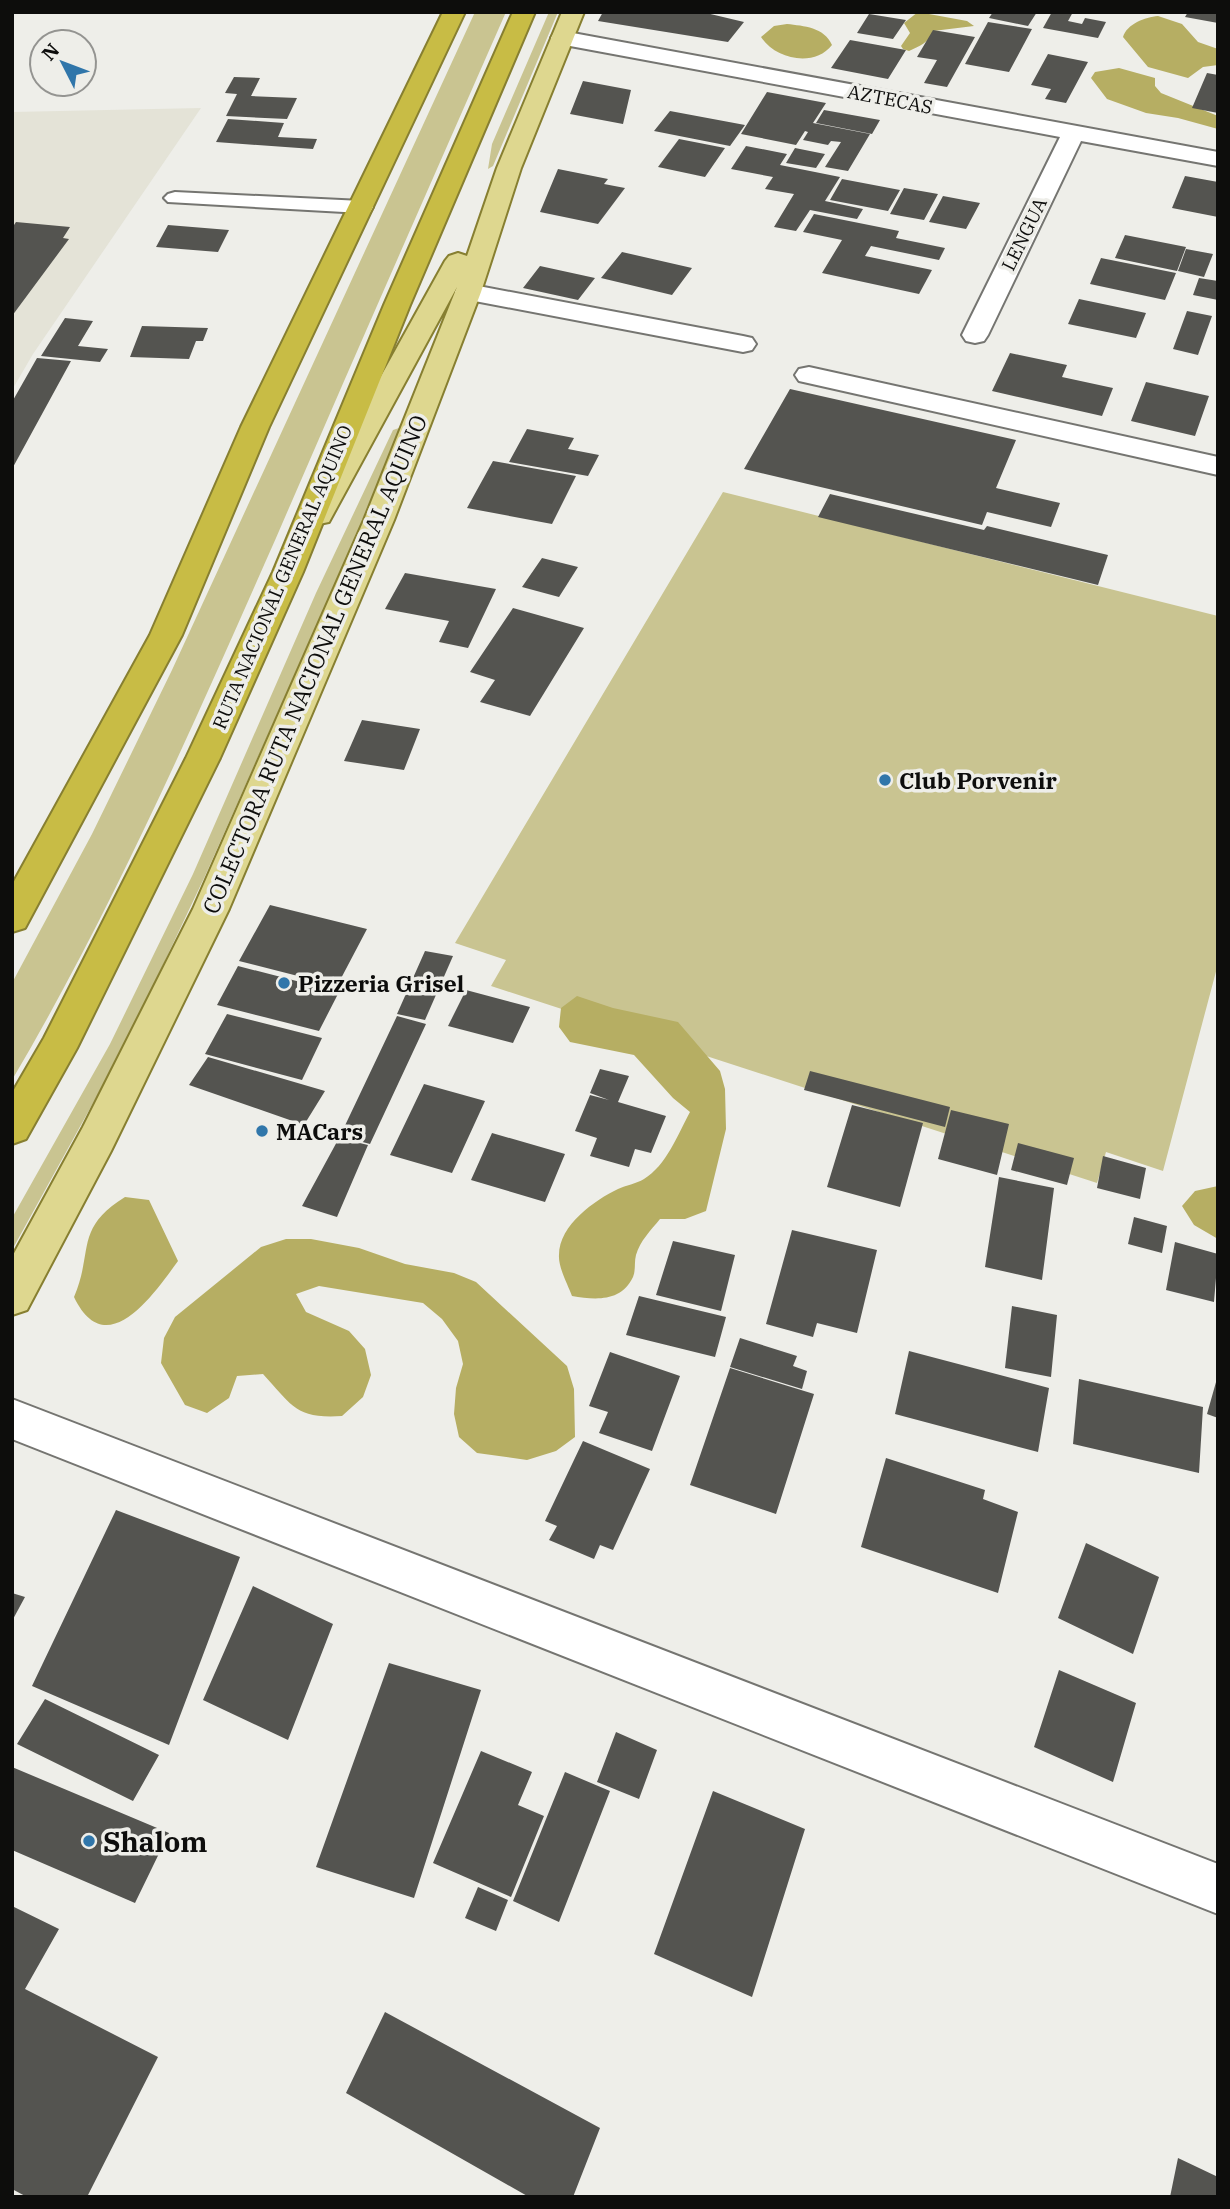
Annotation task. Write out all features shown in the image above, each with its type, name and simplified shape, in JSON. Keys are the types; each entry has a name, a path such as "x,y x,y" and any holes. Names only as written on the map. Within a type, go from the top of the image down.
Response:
{"highway":[{"path":"12,918 166,635 256,427 454,12"},
{"name":"RUTA NACIONAL GENERAL AQUINO","path":"12,1128 58,1048 204,758 288,572 402,293 524,12"}],"main road":[{"name":"COLECTORA RUTA NACIONAL GENERAL AQUINO","path":"12,1297 97,1139 211,909 379,520 468,292 509,168 568,25"},
{"path":"288,572 509,168"}],"street":[{"name":"AZTECAS","path":"568,25 1073,134 1218,159"},
{"name":"LENGUA","path":"975,335 1073,134"},
{"path":"468,292 743,344"},
{"path":"809,375 1218,466"},
{"path":"12,1419 1218,1889"}],"lane":[{"path":"175,198 362,207"}],"shaded area":[{"path":"475,12 506,12 184,744 85,948 12,1080 12,983 92,834 172,670"},
{"path":"549,12 558,12 493,166 488,169 492,144"},
{"path":"918,12 967,21 974,26 933,31 920,46 909,51 901,46 910,33 904,23"},
{"path":"1158,16 1182,24 1198,42 1218,49 1218,65 1203,67 1188,78 1148,67 1123,37 1128,28 1137,22"},
{"path":"787,24 819,31 832,45 815,57 795,58 775,51 761,37 774,26"},
{"path":"1119,68 1155,78 1155,86 1161,93 1218,116 1218,129 1146,113 1107,99 1091,78 1095,72"},
{"path":"201,108 33,354 12,390 12,112"},
{"path":"402,429 392,456 205,876 125,1045 12,1250 12,1218 110,1044 193,874 316,593 393,430"},
{"name":"Club Porvenir","path":"723,492 1218,616 1218,964 1163,1171 1106,1152 1097,1183 491,986 506,960 455,943"},
{"path":"577,996 613,1008 678,1022 720,1071 725,1089 726,1129 706,1211 685,1219 660,1219 638,1250 634,1274 628,1285 615,1295 599,1298 572,1296 559,1260 565,1234 589,1207 652,1173 671,1149 690,1112 673,1098 634,1055 570,1042 559,1027 561,1008"},
{"path":"1218,1186 1218,1239 1194,1225 1182,1206 1195,1191"},
{"path":"125,1197 149,1200 178,1261 143,1305 115,1324 100,1324 87,1316 74,1297 92,1230 109,1209"},
{"path":"286,1239 311,1239 359,1248 405,1264 454,1273 476,1282 567,1366 574,1389 575,1437 556,1451 527,1460 477,1453 459,1437 454,1414 456,1388 463,1364 458,1341 442,1319 423,1303 319,1286 296,1294 306,1312 349,1331 365,1349 371,1375 363,1397 342,1416 314,1415 296,1408 263,1374 237,1376 229,1398 207,1413 185,1405 161,1363 164,1338 175,1317 261,1247"}],"building":[{"path":"603,12 702,12 744,22 728,42 598,21"},
{"path":"993,12 1037,12 1028,26 989,18"},
{"path":"1052,12 1073,12 1068,21 1082,24 1085,18 1106,22 1098,38 1043,28"},
{"path":"1188,12 1218,12 1218,23 1185,17"},
{"path":"869,14 906,20 893,39 857,33"},
{"path":"988,22 1032,29 1009,72 965,64"},
{"path":"933,30 975,37 947,87 924,83 937,60 917,57"},
{"path":"850,40 906,50 888,79 831,68"},
{"path":"1048,54 1088,62 1066,103 1045,99 1051,89 1031,85"},
{"path":"1207,73 1218,75 1218,113 1192,108"},
{"path":"234,77 260,78 251,96 297,98 287,119 226,116 237,94 225,93"},
{"path":"583,81 631,90 623,124 570,114"},
{"path":"767,92 826,103 813,123 870,134 848,171 825,167 841,142 831,141 828,145 803,140 808,132 805,131 796,145 741,134"},
{"path":"824,110 880,120 872,134 816,123"},
{"path":"670,111 745,125 730,146 654,131"},
{"path":"228,119 284,123 278,137 317,139 313,149 216,142"},
{"path":"679,139 725,148 705,177 658,167"},
{"path":"746,146 787,154 780,165 840,177 825,201 863,209 857,219 810,210 796,231 774,227 794,194 765,189 773,177 731,169"},
{"path":"795,148 825,154 816,168 786,163"},
{"path":"558,169 608,179 604,184 625,188 598,224 540,212"},
{"path":"1185,176 1218,182 1218,217 1172,208"},
{"path":"842,179 900,190 888,211 830,200"},
{"path":"904,188 938,194 924,220 890,214"},
{"path":"943,196 980,203 966,229 929,222"},
{"path":"814,214 899,231 896,238 945,248 939,260 871,246 865,256 932,270 919,294 822,273 842,240 803,232"},
{"path":"16,222 70,227 63,238 69,239 12,316 12,228"},
{"path":"168,225 229,230 218,252 156,247"},
{"path":"1125,235 1186,247 1177,271 1115,258"},
{"path":"1186,249 1213,254 1204,277 1178,271"},
{"path":"622,252 692,268 672,295 601,278"},
{"path":"1101,258 1176,273 1165,300 1090,284"},
{"path":"540,266 595,278 578,300 523,288"},
{"path":"1199,278 1218,281 1218,300 1193,295"},
{"path":"1079,299 1146,313 1136,338 1068,324"},
{"path":"1187,311 1212,316 1198,355 1173,349"},
{"path":"65,318 93,321 78,346 108,349 100,362 41,356"},
{"path":"142,326 208,328 203,341 196,341 189,359 130,357"},
{"path":"1010,353 1067,365 1062,377 1113,388 1102,416 992,391"},
{"path":"37,358 71,361 12,469 12,402"},
{"path":"1146,382 1209,396 1195,436 1131,421"},
{"path":"790,389 1016,440 996,488 1060,503 1051,527 987,512 982,525 744,469"},
{"path":"527,429 574,438 568,449 599,455 588,476 509,462"},
{"path":"493,461 576,476 552,524 467,508"},
{"path":"830,494 984,530 987,526 1108,555 1098,585 818,517"},
{"path":"542,558 578,567 559,597 522,587"},
{"path":"405,573 496,589 468,648 439,642 449,621 385,609"},
{"path":"513,608 584,628 530,716 480,702 495,680 470,672"},
{"path":"362,720 420,729 404,770 344,761"},
{"path":"270,905 367,929 337,986 239,961"},
{"path":"425,951 453,956 425,1020 397,1014"},
{"path":"238,966 339,992 319,1031 217,1005"},
{"path":"466,990 530,1007 513,1043 448,1026"},
{"path":"227,1014 322,1038 302,1080 205,1054"},
{"path":"397,1016 426,1024 370,1144 340,1136"},
{"path":"208,1057 325,1091 304,1125 189,1085"},
{"path":"600,1069 629,1076 618,1102 666,1116 651,1153 635,1149 629,1167 590,1156 597,1138 575,1131 590,1095 609,1100 590,1093"},
{"path":"810,1071 950,1107 945,1127 804,1090"},
{"path":"424,1084 485,1101 452,1173 390,1155"},
{"path":"852,1105 923,1123 900,1207 827,1187"},
{"path":"951,1110 1009,1124 997,1175 938,1159"},
{"path":"492,1133 565,1154 545,1202 471,1180"},
{"path":"339,1138 368,1145 337,1217 302,1206"},
{"path":"1018,1143 1074,1158 1067,1185 1011,1170"},
{"path":"1103,1156 1146,1168 1140,1199 1097,1188"},
{"path":"999,1177 1054,1188 1042,1280 985,1267"},
{"path":"1134,1217 1167,1226 1162,1253 1128,1244"},
{"path":"792,1230 877,1250 857,1333 817,1323 813,1337 766,1324"},
{"path":"673,1241 735,1255 721,1311 656,1295"},
{"path":"1175,1242 1218,1254 1214,1302 1166,1290"},
{"path":"639,1296 726,1317 715,1357 626,1335"},
{"path":"1012,1306 1057,1315 1051,1377 1005,1368"},
{"path":"740,1338 797,1356 793,1366 807,1371 802,1389 730,1367"},
{"path":"909,1351 1049,1388 1038,1452 895,1414"},
{"path":"610,1352 680,1376 652,1451 599,1433 608,1412 589,1406"},
{"path":"730,1368 814,1394 776,1514 690,1485"},
{"path":"1218,1375 1218,1418 1207,1414"},
{"path":"1079,1379 1203,1407 1199,1473 1073,1444"},
{"path":"583,1441 650,1469 613,1550 600,1545 594,1559 549,1540 557,1526 545,1521"},
{"path":"886,1458 985,1490 983,1499 1018,1512 998,1593 861,1547"},
{"path":"116,1510 240,1557 169,1745 32,1686"},
{"path":"1086,1543 1159,1577 1133,1654 1058,1618"},
{"path":"253,1586 333,1624 288,1740 203,1700"},
{"path":"12,1593 25,1597 12,1621"},
{"path":"389,1663 481,1690 414,1898 316,1867"},
{"path":"1059,1670 1136,1703 1113,1782 1034,1747"},
{"path":"45,1699 159,1755 133,1801 17,1744"},
{"path":"616,1732 657,1750 639,1799 597,1782"},
{"path":"481,1751 532,1772 518,1805 544,1816 511,1897 433,1863"},
{"name":"Shalom","path":"12,1767 169,1833 135,1903 12,1850"},
{"path":"565,1772 610,1791 559,1922 513,1901"},
{"path":"713,1791 805,1829 752,1997 654,1954"},
{"path":"478,1887 508,1900 496,1931 465,1918"},
{"path":"12,1906 59,1929 25,1989 158,2057 87,2197 27,2197 12,2189"},
{"path":"385,2012 600,2128 573,2197 529,2197 346,2093"},
{"path":"1178,2158 1218,2177 1218,2197 1170,2197"}],"place":[{"name":"Club Porvenir","path":"885,780"},
{"name":"Pizzeria Grisel","path":"284,983"},
{"name":"MACars","path":"262,1131"},
{"name":"Shalom","path":"89,1841"}]}
